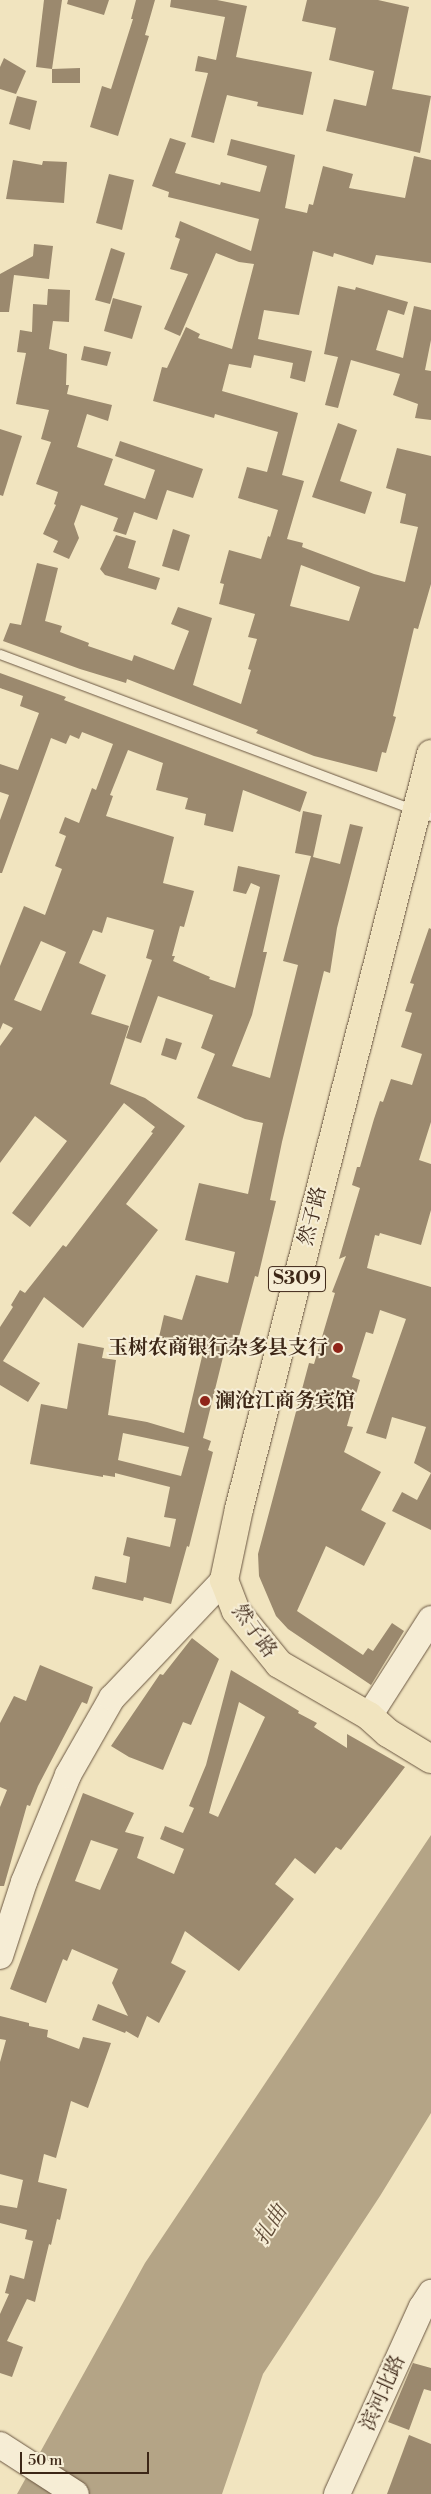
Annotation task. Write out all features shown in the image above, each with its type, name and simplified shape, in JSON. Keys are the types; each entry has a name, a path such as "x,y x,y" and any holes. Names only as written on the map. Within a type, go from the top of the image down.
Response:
{"main road":[{"name":"然子路","path":"431,754 424,813 239,1509 224,1580 236,1611 279,1664 379,1724 431,1758"}],"street":[{"path":"0,1956 24,1882 68,1774 112,1698 224,1580"},
{"path":"379,1724 431,1619"},
{"name":"滨河北路","path":"337,2494 422,2307 431,2293"},
{"path":"0,2445 76,2494"}],"lane":[{"path":"0,654 424,813"}],"water":[{"name":"扎曲","path":"431,1835 431,2113 380,2196 263,2374 222,2494 17,2494 145,2263"}],"building":[{"path":"44,0 62,0 52,69 36,67"},
{"path":"68,0 109,0 104,15 67,4"},
{"path":"136,0 155,0 145,35 149,36 118,136 90,127 102,86 111,89 133,19 131,19"},
{"path":"171,0 217,0 247,6 236,57 312,72 303,115 257,106 258,102 227,95 214,143 191,137 208,73 195,71 198,56 216,60 225,17 170,7"},
{"path":"307,0 378,0 409,7 392,89 431,96 420,153 326,131 334,99 366,106 374,71 329,60 336,28 302,21"},
{"path":"4,58 26,71 16,94 0,89 0,67"},
{"path":"80,68 80,83 52,83 52,69"},
{"path":"17,96 37,101 30,130 9,124"},
{"path":"170,138 186,143 175,173 220,185 221,182 260,192 267,166 227,155 231,139 295,155 285,208 307,213 309,204 313,205 323,166 353,174 349,188 405,198 414,156 431,160 431,263 376,255 373,265 334,253 333,257 313,251 299,315 264,310 258,339 312,351 305,382 290,378 293,363 254,355 251,368 229,364 222,391 298,413 282,475 304,481 287,539 303,543 302,547 374,574 405,582 418,527 400,523 406,494 386,488 397,448 431,456 431,584 418,629 414,628 393,716 396,717 386,753 382,752 377,772 314,756 256,733 258,730 127,679 126,683 80,669 3,641 10,623 21,625 37,563 58,568 45,621 62,626 60,632 89,643 88,646 132,661 134,655 174,670 189,631 171,624 178,607 212,618 193,685 241,704 251,670 248,669 257,639 248,637 255,614 219,604 224,584 220,583 229,550 261,559 268,536 270,537 278,510 238,498 247,467 267,472 278,432 215,414 214,418 153,401 162,367 167,368 186,327 200,334 198,338 232,349 254,264 239,262 216,253 180,336 164,329 188,274 170,269 180,239 175,237 180,221 251,251 259,219 168,197 169,192 152,186","holes":["301,565 360,587 349,621 290,606"]},
{"path":"13,160 42,165 43,161 67,162 64,203 6,199"},
{"path":"109,174 134,180 122,230 96,223"},
{"path":"34,244 53,246 49,279 14,275 9,312 0,312 0,274 33,256"},
{"path":"111,248 125,253 110,304 95,300"},
{"path":"338,286 355,290 356,287 408,302 404,315 388,310 376,350 403,358 414,306 431,310 431,340 425,370 431,371 431,420 415,418 418,404 393,395 400,374 351,360 338,408 325,405 338,357 324,354"},
{"path":"48,289 70,290 69,322 53,321 49,349 67,354 66,385 69,385 67,394 112,405 108,421 87,414 77,447 113,459 104,485 145,499 155,470 115,456 120,441 203,469 193,498 167,490 157,520 134,512 126,535 113,531 118,518 81,505 74,524 79,538 69,559 53,552 58,541 43,534 56,505 54,504 58,492 36,484 51,442 41,439 49,410 16,404 26,353 17,352 20,330 32,332 33,304 47,305"},
{"path":"113,298 142,306 132,339 104,331"},
{"path":"84,346 111,352 107,366 81,360"},
{"path":"338,423 357,430 340,481 372,492 365,514 312,497"},
{"path":"0,429 22,436 3,496 0,495"},
{"path":"173,529 190,535 179,571 162,566"},
{"path":"116,535 136,541 128,568 160,578 156,590 105,575 100,569"},
{"path":"0,673 66,697 64,700 307,792 300,812 243,790 233,832 204,825 206,814 185,809 188,798 156,790 163,763 128,750 110,795 113,796 106,816 174,837 163,883 194,891 184,927 180,926 172,956 175,956 173,961 210,977 209,979 235,988 260,887 251,883 246,894 233,891 238,866 280,875 263,952 267,952 252,1015 232,1066 270,1078 298,965 283,961 311,856 295,853 303,811 322,815 313,857 340,864 350,824 363,827 337,928 330,973 324,971 282,1142 270,1200 276,1201 258,1277 255,1276 234,1355 224,1353 203,1438 211,1441 208,1450 213,1452 189,1547 187,1546 171,1604 144,1597 143,1601 92,1589 95,1576 126,1583 130,1557 123,1555 127,1537 170,1547 176,1519 164,1517 170,1487 115,1473 115,1477 103,1475 103,1477 30,1464 41,1404 67,1409 78,1343 104,1348 102,1358 116,1360 108,1415 147,1422 184,1433 204,1348 159,1337 164,1315 182,1320 196,1275 228,1283 235,1252 185,1240 199,1183 248,1194 263,1123 245,1119 197,1098 215,1054 201,1048 213,1015 158,996 141,1043 126,1038 152,960 146,958 154,930 107,917 102,933 93,930 79,963 106,975 91,1014 129,1026 110,1084 145,1098 185,1126 126,1204 158,1230 83,1328 44,1297 3,1361 40,1383 28,1402 0,1385 0,1327 13,1307 11,1305 20,1290 25,1293 63,1245 66,1247 153,1133 151,1132 155,1127 124,1103 30,1227 12,1213 67,1141 35,1116 0,1163 0,1046 13,1028 3,1023 0,1030 0,966 24,906 45,915 62,869 55,866 66,836 59,833 65,817 79,823 92,788 96,790 113,744 82,732 79,739 70,735 66,744 51,738 2,873 0,873 0,820 9,795 0,792 0,764 18,770 39,713 20,706 23,696 0,688","holes":["41,941 66,952 41,1011 14,1000","123,1433 189,1447 181,1476 118,1460"]},
{"path":"429,928 431,929 431,1122 419,1160 431,1164 431,1210 421,1245 380,1233 379,1236 375,1235 367,1268 431,1287 431,1473 414,1463 426,1427 392,1417 386,1439 366,1433 406,1319 380,1310 373,1334 366,1332 352,1377 360,1380 347,1426 353,1427 344,1452 381,1472 361,1510 386,1523 364,1566 326,1546 297,1611 363,1655 368,1648 373,1651 392,1623 404,1631 371,1685 288,1629 276,1616 259,1576 258,1554 309,1363 314,1364 335,1293 332,1292 346,1256 339,1259 360,1188 352,1185 357,1167 360,1167 380,1101 383,1102 391,1079 412,1085 422,1054 401,1047 412,1013 405,1011 414,984 410,983"},
{"path":"166,1038 182,1043 176,1060 161,1055"},
{"path":"431,1473 431,1530 392,1511 402,1492 417,1500"},
{"path":"192,1638 219,1659 191,1725 183,1722 163,1770 129,1757 111,1746 160,1674 163,1675"},
{"path":"40,1665 93,1687 87,1704 82,1702 38,1786 30,1806 27,1805 4,1886 0,1886 0,1807 7,1790 0,1787 0,1723 14,1696 26,1701"},
{"path":"231,1670 317,1723 314,1727 347,1748 347,1734 405,1767 341,1850 336,1847 315,1874 295,1858 275,1884 294,1899 239,1971 185,1931 171,1963 186,1971 159,2023 147,2016 138,2038 126,2031 125,2033 92,2020 98,2004 128,2016 112,1983 118,1969 72,1949 67,1961 63,1959 46,2003 10,1989 83,1793 134,1813 125,1832 144,1837 137,1858 174,1874 184,1849 160,1839 165,1826 183,1833 194,1808 189,1806 206,1765","holes":["239,1702 265,1717 218,1817 209,1813","91,1840 118,1849 100,1890 75,1881"]},
{"path":"0,2016 48,2030 47,2037 79,2049 83,2037 111,2043 88,2108 71,2101 56,2158 44,2154 38,2182 67,2189 60,2220 57,2219 51,2245 49,2244 35,2302 27,2299 7,2341 23,2347 12,2377 0,2373 0,2314 9,2294 5,2293 10,2275 24,2279 33,2241 25,2239 27,2230 0,2223 0,2205 17,2208 23,2180 0,2174 0,2062 6,2040 0,2039"},
{"path":"413,2363 431,2368 431,2391 424,2389 409,2430 388,2422"},
{"path":"409,2435 431,2444 431,2494 387,2494"}],"place":[{"name":"玉树农商银行杂多县支行","path":"338,1348"},
{"name":"澜沧江商务宾馆","path":"205,1401"}]}
